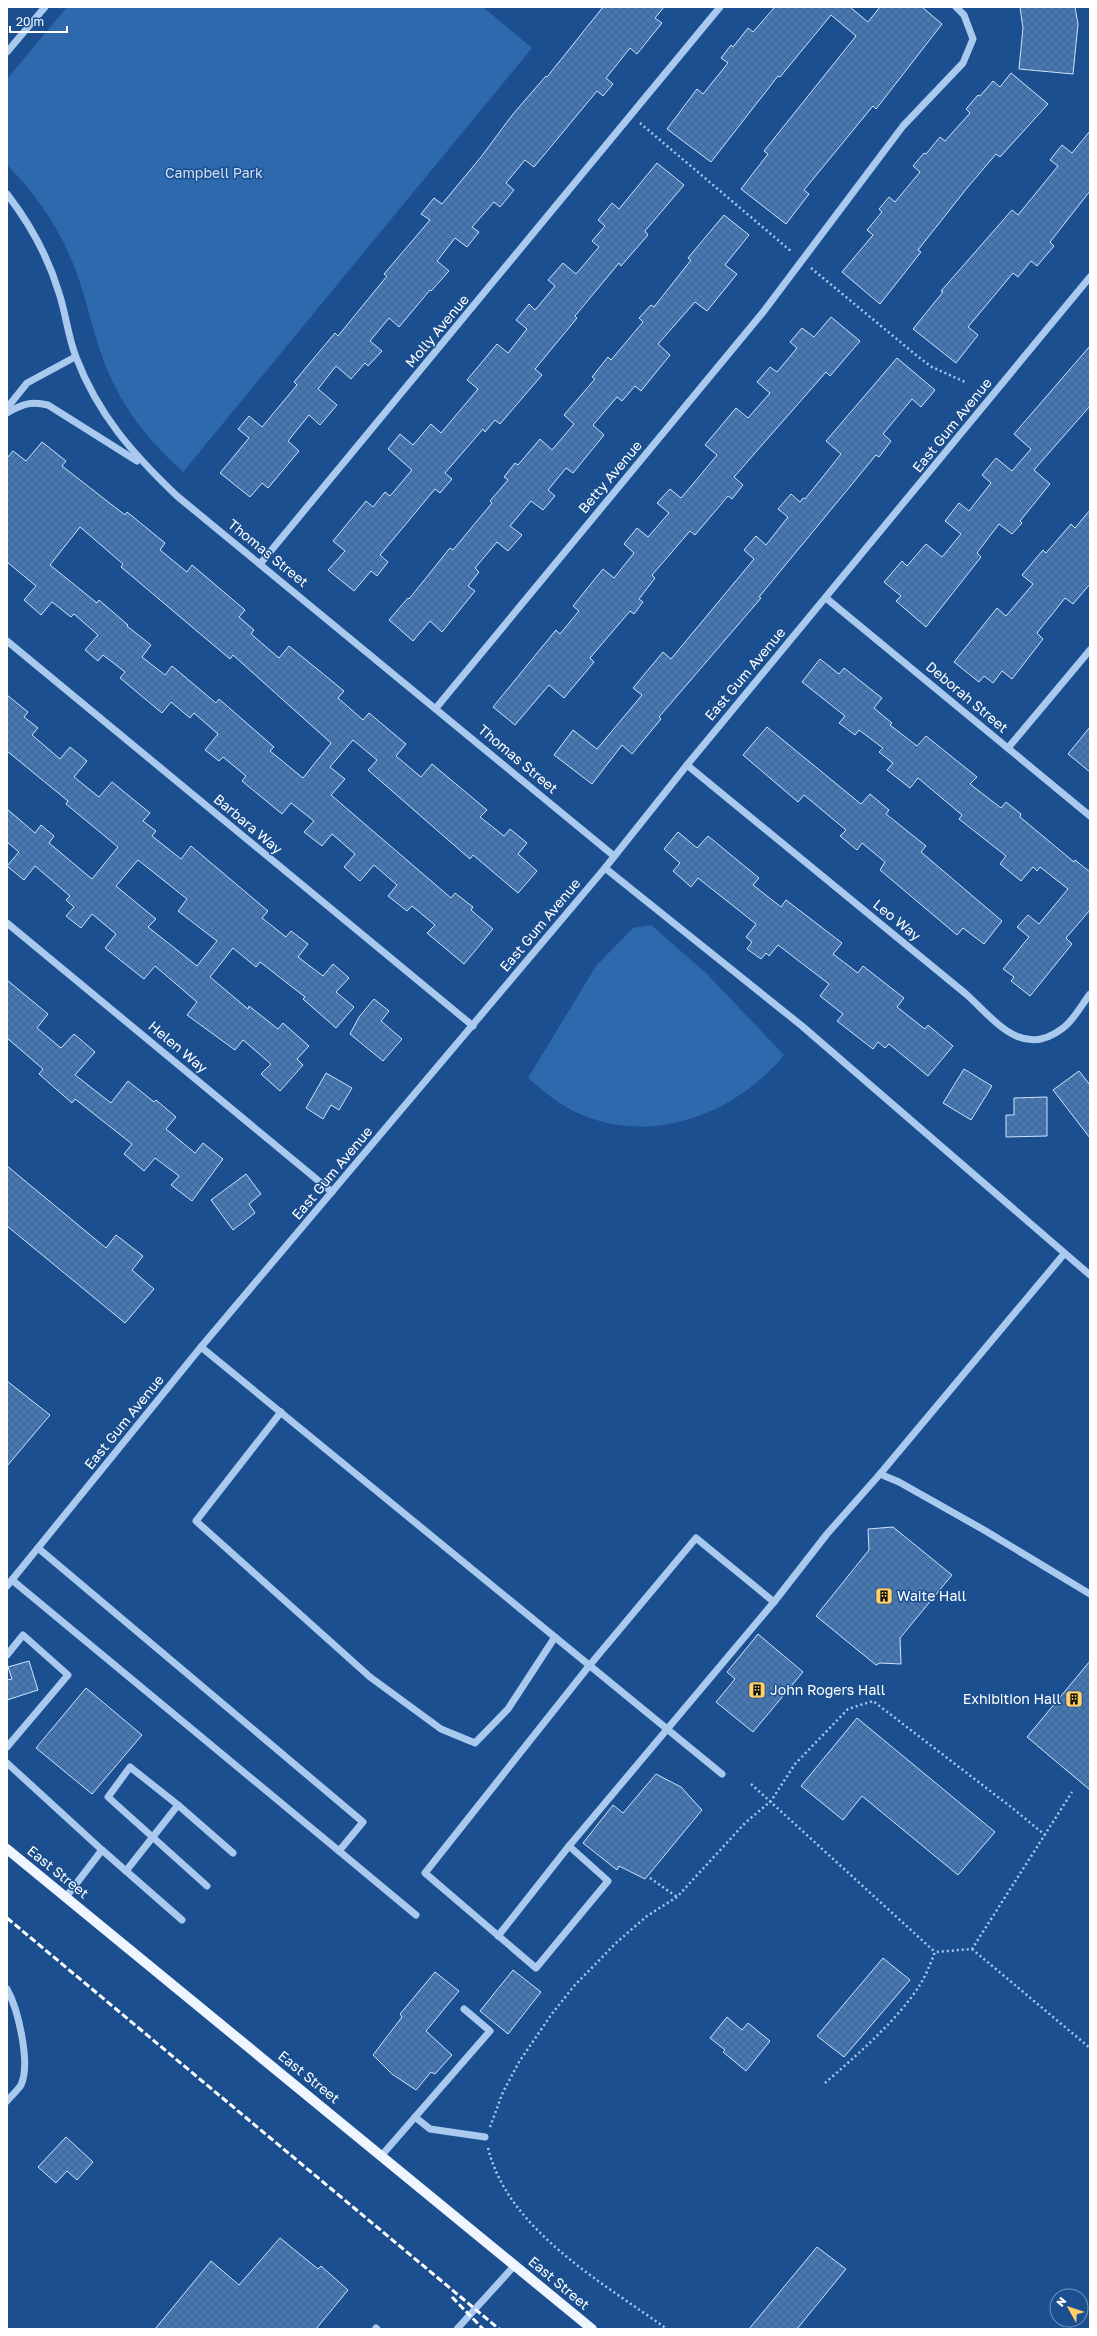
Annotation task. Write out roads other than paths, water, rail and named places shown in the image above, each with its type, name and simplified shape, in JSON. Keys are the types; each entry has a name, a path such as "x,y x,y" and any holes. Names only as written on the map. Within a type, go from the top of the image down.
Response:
{"main road":[{"name":"East Street","path":"7,1849 382,2155 592,2329"}],"street":[{"path":"7,52 45,7"},
{"name":"Molly Avenue","path":"260,564 633,115 720,7"},
{"name":"Betty Avenue","path":"436,708 764,311 903,126 963,63 973,39 964,14 956,7"},
{"name":"Thomas Street","path":"7,194 24,216 50,266 60,294 76,356 107,418 130,449 177,496 614,856"},
{"name":"East Gum Avenue","path":"7,1586 201,1347 473,1026 1090,278"},
{"path":"7,408 27,383 76,356"},
{"path":"7,413 22,404 37,402 48,405 146,466"},
{"name":"Deborah Street","path":"826,598 1090,816"},
{"name":"Barbara Way","path":"7,641 473,1026"},
{"path":"1008,748 1090,650"},
{"name":"Leo Way","path":"687,765 966,994 1002,1029 1020,1038 1034,1041 1049,1037 1065,1027 1090,994"},
{"path":"604,868 802,1026 1090,1275"},
{"name":"Helen Way","path":"7,923 332,1192"},
{"path":"498,1936 569,1846 774,1602 827,1534 880,1474 1064,1254"},
{"path":"201,1347 554,1638 722,1774"},
{"path":"281,1412 196,1521 370,1677 441,1729 475,1743 508,1709 554,1638"},
{"path":"880,1474 899,1482 984,1530 1090,1594"},
{"path":"569,1846 608,1881 536,1968 425,1873 589,1666 696,1538 774,1602"},
{"path":"38,1548 363,1822 339,1851"},
{"path":"12,1580 416,1915"},
{"path":"7,1655 23,1635 68,1675 7,1747"},
{"path":"7,1762 102,1850 182,1920"},
{"path":"207,1886 108,1797 130,1767 178,1805 233,1854"},
{"path":"126,1871 178,1805"},
{"path":"66,1897 102,1850"},
{"path":"7,1989 16,2012 25,2065 21,2085 7,2101"},
{"path":"382,2155 490,2031 464,2009"},
{"path":"415,2117 430,2130 486,2137"},
{"path":"458,2329 515,2265"}],"railway":[{"path":"7,1918 499,2329"},
{"path":"452,2297 483,2329"}],"place":[{"name":"Waite Hall","path":"884,1596"},
{"name":"John Rogers Hall","path":"757,1690"},
{"name":"Exhibition Hall","path":"1074,1699"}],"park label":[{"name":"Campbell Park","path":"214,173"}]}
